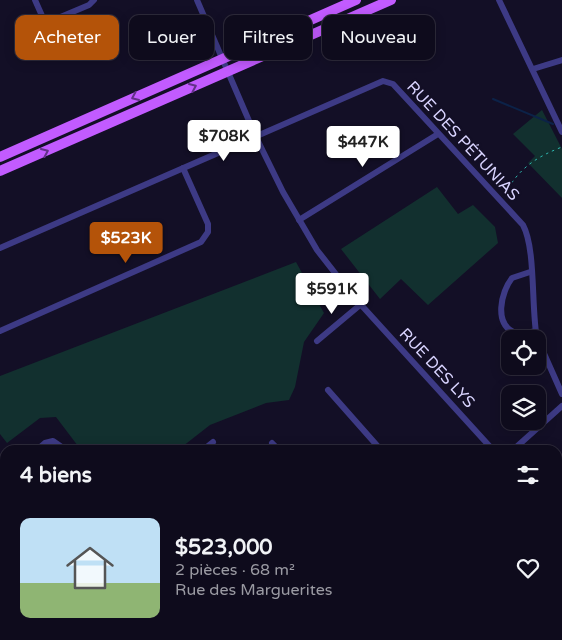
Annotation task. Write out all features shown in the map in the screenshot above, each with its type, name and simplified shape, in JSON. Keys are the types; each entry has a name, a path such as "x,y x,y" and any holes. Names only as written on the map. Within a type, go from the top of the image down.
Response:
{"main road":[{"path":"0,157 356,0"},
{"path":"0,172 391,0"}],"street":[{"path":"35,0 43,18 51,21 89,5 94,0"},
{"name":"RUE DES LYS","path":"197,0 256,137 299,220 333,273 488,445"},
{"path":"499,0 562,132"},
{"path":"532,69 562,60"},
{"name":"RUE DES PÉTUNIAS","path":"0,248 383,81 393,84 526,230 529,238 530,272 536,330"},
{"path":"299,220 438,134"},
{"path":"0,331 200,242 208,232 208,224 183,168"},
{"path":"511,330 502,318 501,308 506,286 512,278 530,272"},
{"path":"317,341 360,305"},
{"name":"RUE DES PÉTUNIAS","path":"546,359 562,394"},
{"path":"328,390 377,445"},
{"path":"519,445 562,406"},
{"path":"42,445 53,441 59,445"},
{"path":"210,445 213,442"}],"path":[{"path":"501,202 511,183 536,158 562,147"}],"green space":[{"path":"542,110 562,149 562,198 528,163 535,156 513,134"},
{"path":"437,187 458,214 473,205 495,227 498,243 428,305 401,279 380,299 341,249"},
{"path":"296,262 324,313 304,342 295,387 289,400 266,403 210,425 184,445 77,445 56,417 40,418 7,443 0,434 0,376"}],"waterway":[{"path":"493,99 553,124"}]}
